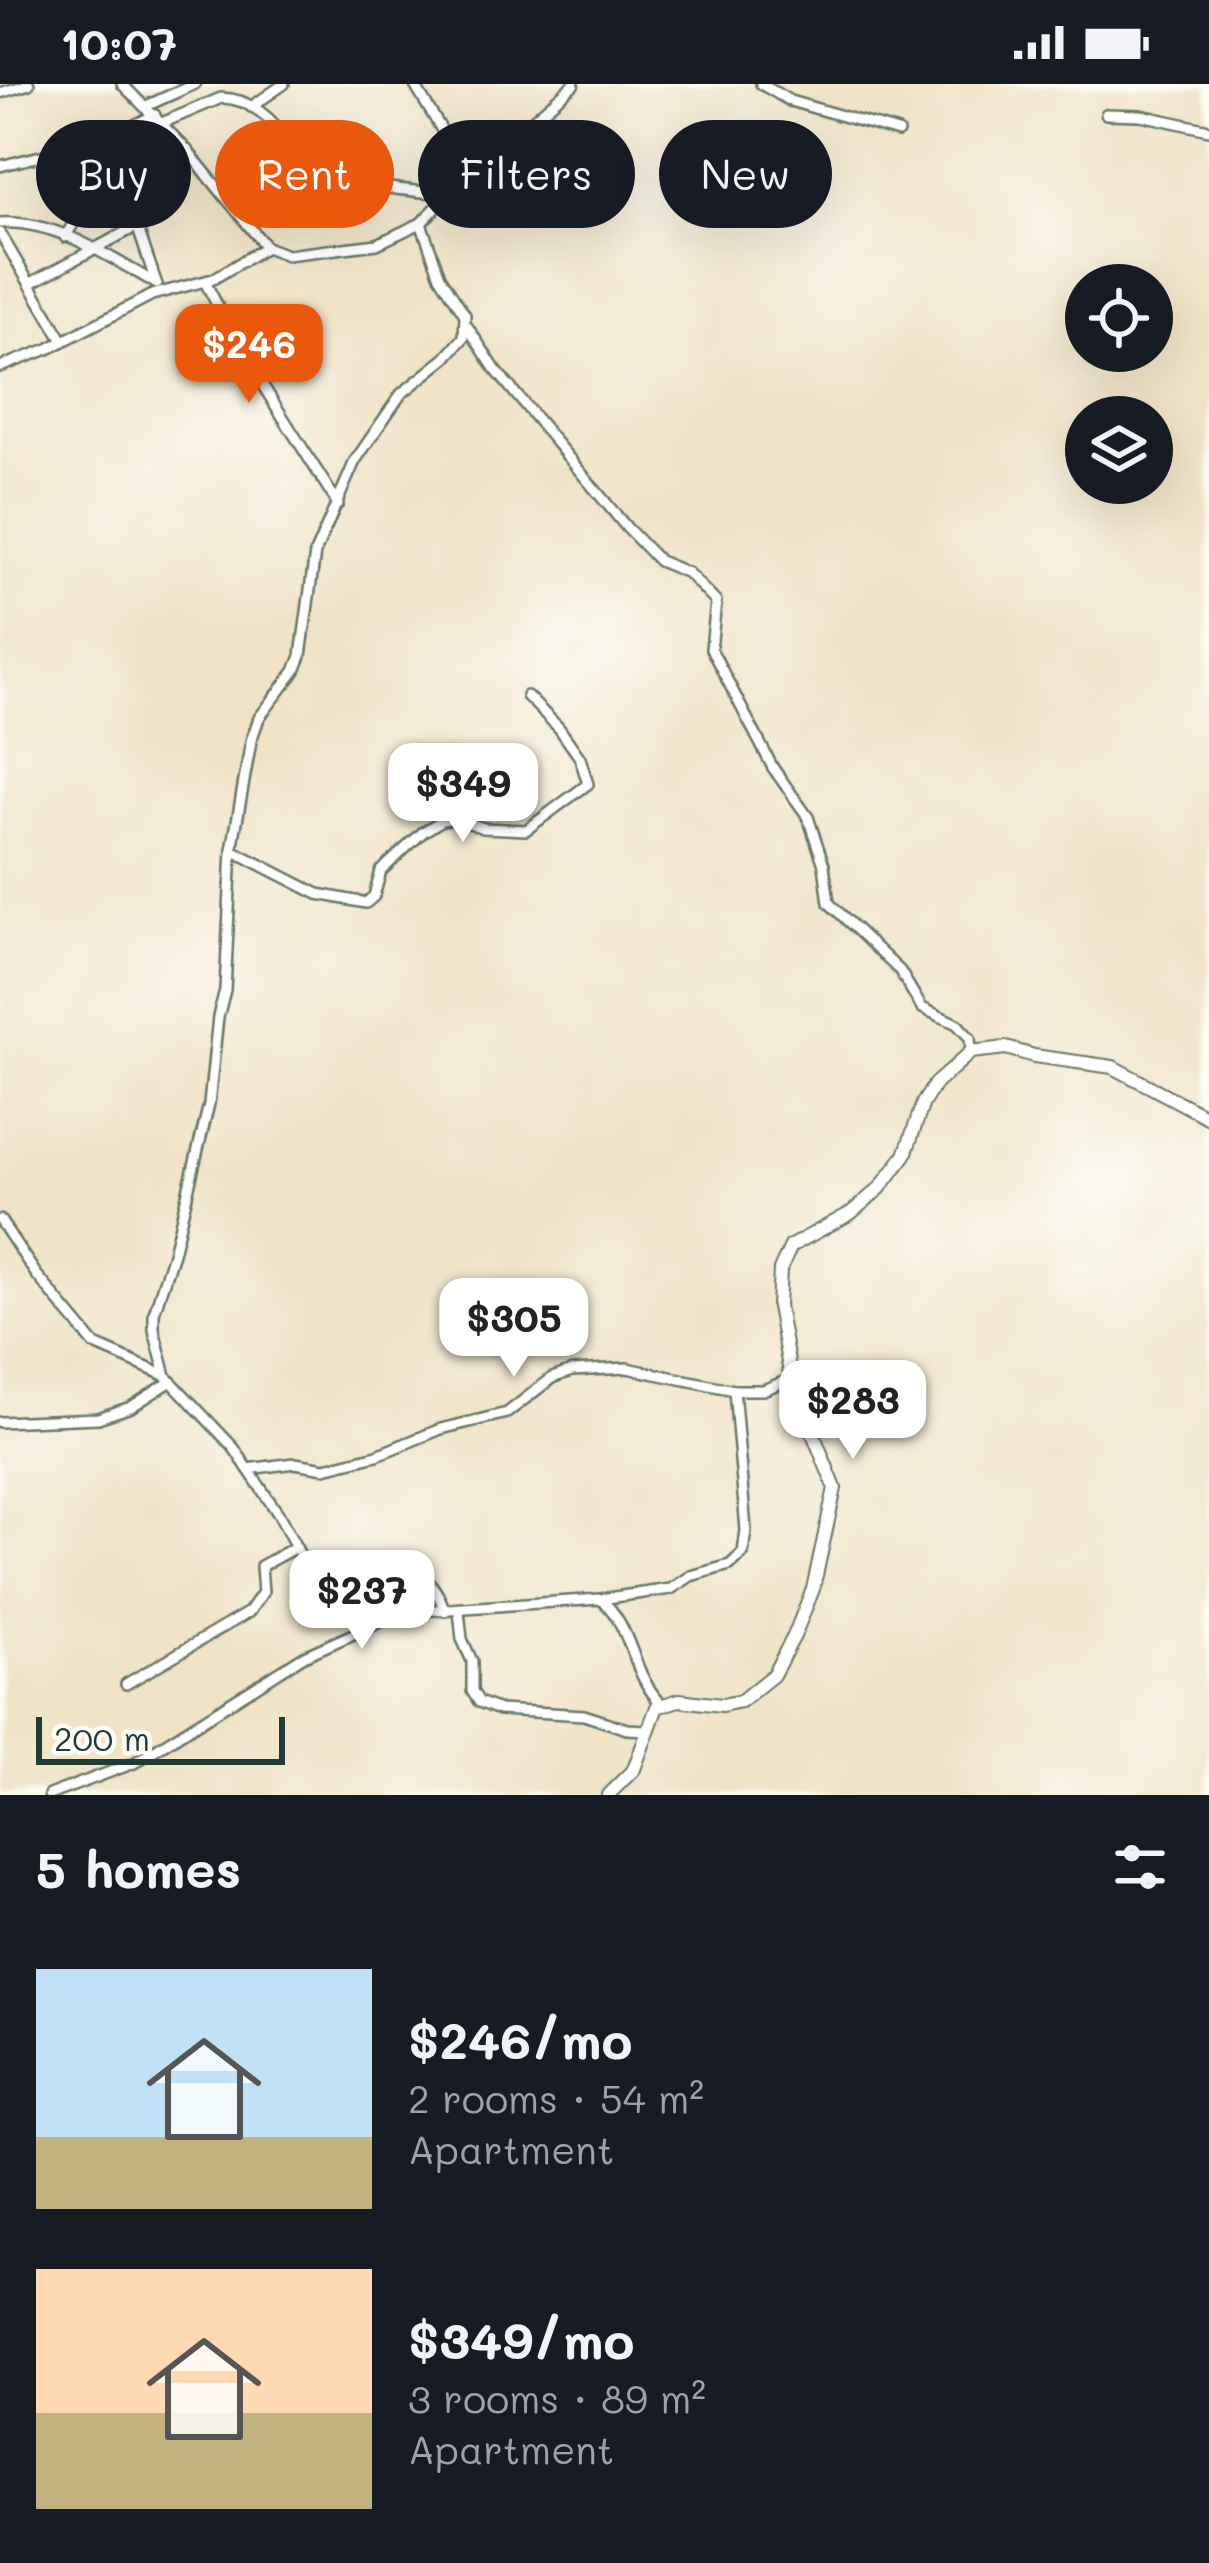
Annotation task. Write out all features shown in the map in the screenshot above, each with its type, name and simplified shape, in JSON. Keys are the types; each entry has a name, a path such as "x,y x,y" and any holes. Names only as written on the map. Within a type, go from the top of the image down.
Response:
{"street":[{"path":"0,93 29,84"},
{"path":"122,84 159,120"},
{"path":"0,166 101,141 154,115 195,84"},
{"path":"251,106 284,84"},
{"path":"414,84 436,120"},
{"path":"532,120 574,84"},
{"path":"761,84 790,101 898,132"},
{"path":"154,115 225,97 251,106 276,124 298,164 309,171 346,181 418,189"},
{"path":"1106,114 1142,115 1209,130"},
{"path":"191,155 266,248 287,254 357,248 418,225"},
{"path":"0,223 37,226 95,248 159,288"},
{"path":"65,237 71,228"},
{"path":"32,283 133,228"},
{"path":"140,228 159,288"},
{"path":"423,228 440,276 494,369 659,562 688,573 716,602 710,638 714,658 773,769 808,817 824,865 829,903 900,971 922,1008 957,1024 970,1038 971,1052"},
{"path":"0,233 63,340"},
{"path":"1,368 159,288 205,282 266,248"},
{"path":"205,282 246,359 338,504"},
{"path":"168,1379 157,1349 154,1313 209,1104 225,990 232,850 251,742 259,718 301,656 315,553 355,461 401,394 460,344 467,326"},
{"path":"232,850 318,893 365,903 374,896 381,872 442,820 456,818 483,828 526,830 588,784 580,758 527,696"},
{"path":"608,1795 634,1769 650,1719 662,1704 679,1700 731,1705 754,1694 779,1664 813,1589 835,1488 791,1379 778,1306 784,1257 791,1246 851,1213 880,1188 904,1155 929,1090 971,1052 1006,1048 1034,1056 1095,1061 1140,1078 1209,1118"},
{"path":"0,1220 36,1274 95,1345 168,1379 248,1469 307,1561 389,1618"},
{"path":"248,1469 290,1463 325,1468 377,1455 441,1429 507,1413 552,1378 572,1371 627,1368 734,1390 763,1390 791,1379"},
{"path":"0,1422 98,1418 130,1407 168,1379"},
{"path":"49,1795 134,1763 304,1656 389,1618 671,1589 691,1576 730,1565 743,1553 746,1530 734,1390"},
{"path":"126,1684 249,1612 262,1592 261,1566 296,1547"},
{"path":"332,1577 367,1564 402,1565 430,1580 445,1611"},
{"path":"600,1599 615,1616 644,1679 662,1704"},
{"path":"458,1611 462,1639 472,1661 472,1691 479,1702 499,1710 584,1715 627,1729 647,1730"}]}
